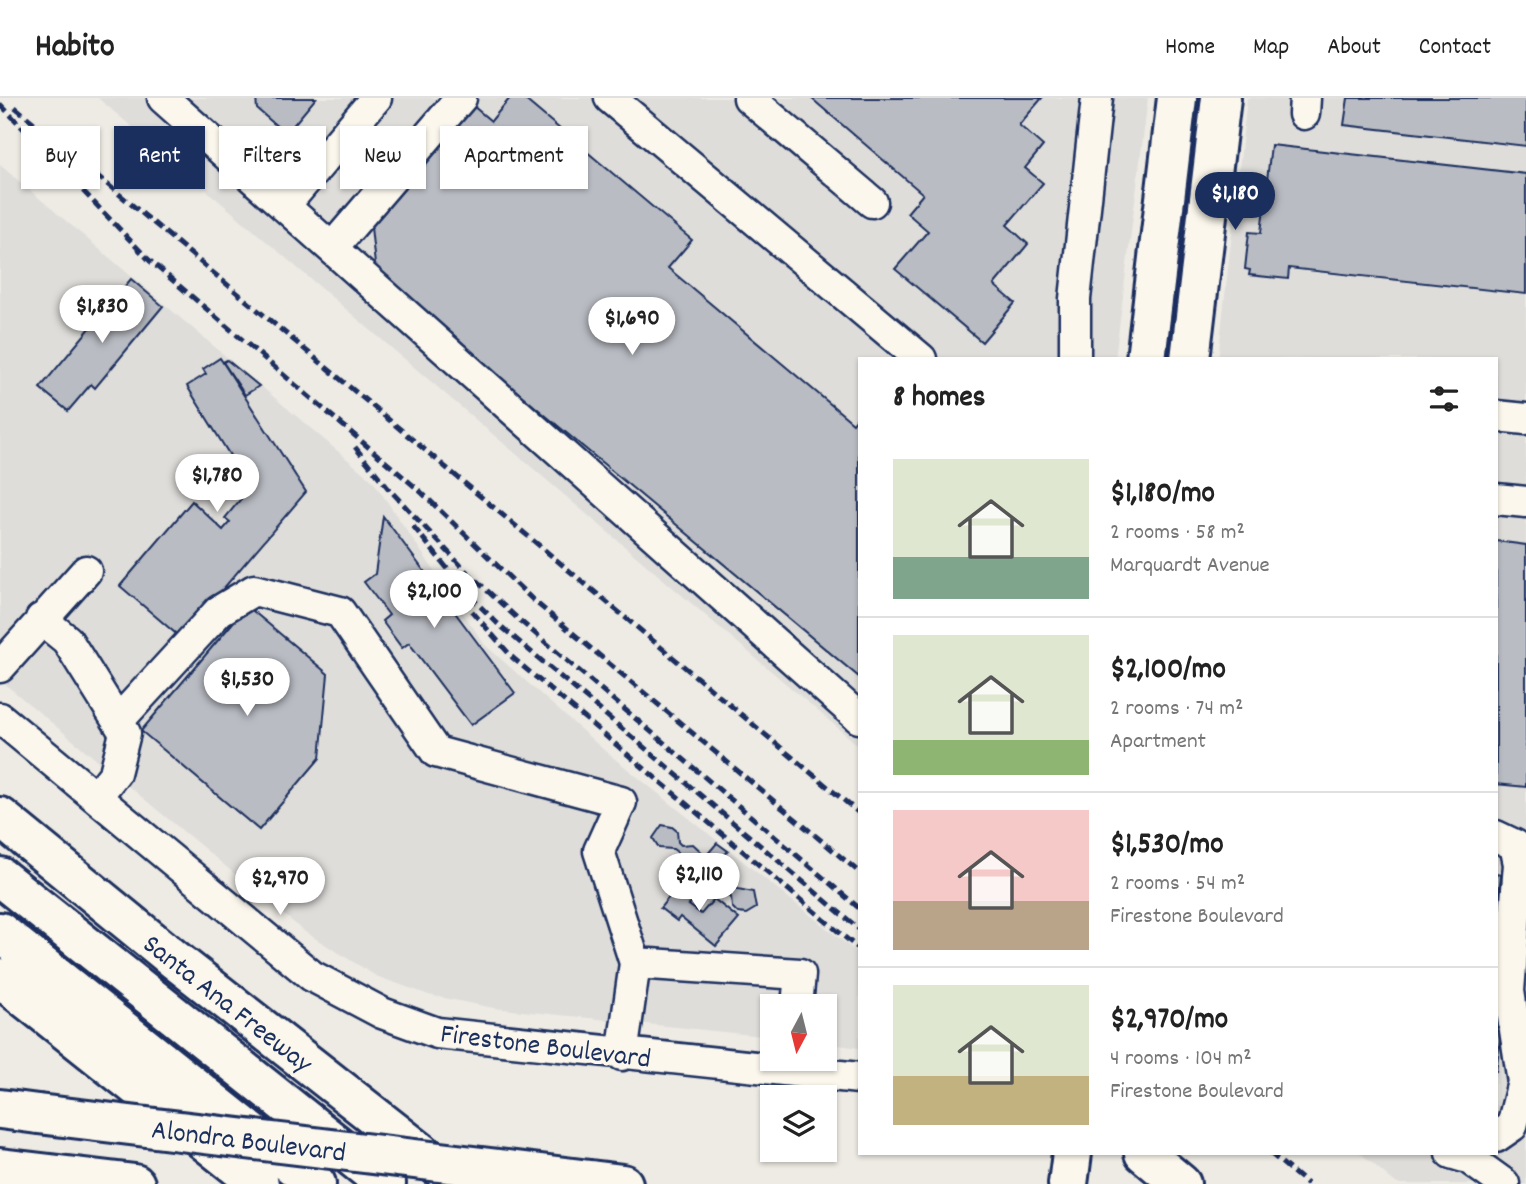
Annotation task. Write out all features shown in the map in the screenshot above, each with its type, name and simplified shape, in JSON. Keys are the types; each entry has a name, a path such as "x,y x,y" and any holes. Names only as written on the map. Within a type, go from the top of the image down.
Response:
{"main road":[{"path":"1146,357 1177,98"},
{"path":"1189,357 1221,98"},
{"name":"Santa Ana Freeway","path":"0,817 175,960 461,1184"},
{"path":"0,877 386,1184"},
{"path":"0,932 316,1184"},
{"path":"0,978 258,1184"},
{"path":"0,1003 83,1046"},
{"name":"Alondra Boulevard","path":"0,1109 606,1182"},
{"path":"1068,1184 1072,1155"},
{"path":"1146,1155 1181,1184"},
{"path":"0,1168 130,1183"}],"street":[{"path":"163,98 858,717"},
{"path":"284,206 376,98"},
{"path":"332,248 461,98"},
{"path":"610,98 918,357"},
{"path":"749,98 872,202"},
{"path":"1075,357 1075,299 1097,98"},
{"path":"1498,416 1526,419"},
{"path":"1498,499 1526,502"},
{"path":"0,667 86,571"},
{"path":"118,721 219,611 254,590 340,612 436,752 621,802 599,850 635,964 622,1055"},
{"path":"41,619 67,640 125,733 114,773 96,797"},
{"name":"Firestone Boulevard","path":"0,718 312,976 382,1013 437,1033 622,1055 760,1064"},
{"path":"1498,837 1515,845 1519,864 1509,991 1523,1082 1512,1126 1498,1136"},
{"path":"635,964 800,974 798,994"},
{"name":"Firestone Boulevard","path":"820,1071 858,1078"},
{"path":"1464,1155 1504,1184"}],"shaded area":[{"path":"98,98 1148,98 1115,357 858,357 858,745 205,189 205,126 131,126"},
{"path":"1247,98 1526,98 1526,1184 1397,1184 1362,1155 1498,1155 1498,357 1218,357"},
{"path":"0,165 21,183 21,189 28,189 373,481 485,645 605,751 858,953 858,1048 837,1045 837,994 760,994 760,1036 494,1008 429,995 376,976 305,932 0,680"}],"building":[{"path":"256,98 316,98 293,126 277,126 257,109"},
{"path":"510,98 523,98 556,126 456,126 473,106 491,121"},
{"path":"811,98 1042,98 1019,125 1043,146 1025,168 1043,183 1007,225 1028,244 994,285 1015,303 982,342 895,269 928,231 907,213 923,194"},
{"path":"1348,98 1526,98 1526,146 1344,125"},
{"path":"440,145 440,189 588,189 588,153 692,240 668,268 853,423 858,416 858,676 376,274 371,227 403,189 426,189 426,162"},
{"path":"1271,145 1526,174 1526,294 1289,268 1288,279 1249,275 1250,270 1245,269 1249,232 1261,233"},
{"path":"131,279 163,306 95,388 91,384 68,411 40,388"},
{"path":"220,358 306,492 181,638 120,586 192,501 223,530 230,522 225,518 250,488 187,386 206,374 203,369"},
{"path":"227,360 259,386 245,395 223,362"},
{"path":"383,516 515,693 471,725 409,643 402,648 382,621 389,615 364,582 375,574"},
{"path":"1498,541 1526,545 1526,787 1498,784"},
{"path":"247,606 328,674 320,758 259,830 141,731"},
{"path":"662,825 677,831 681,845 693,844 706,856 717,843 728,851 710,873 722,871 733,876 733,888 753,892 756,908 746,914 738,913 732,907 731,897 716,894 680,866 677,852 659,848 653,838"},
{"path":"1498,874 1501,875 1498,900"},
{"path":"685,877 701,890 689,905 701,914 714,899 739,919 716,946 680,917 677,921 660,908"},
{"path":"1498,1015 1503,1015 1498,1056"}],"railway":[{"path":"0,104 149,260 421,492 533,600 858,871"},
{"path":"15,107 858,812"},
{"path":"355,447 388,488 466,571 518,619 858,907"},
{"path":"413,526 468,594 497,623 858,928"},
{"path":"462,600 513,658 858,948"},
{"path":"1272,1155 1307,1184"}]}
